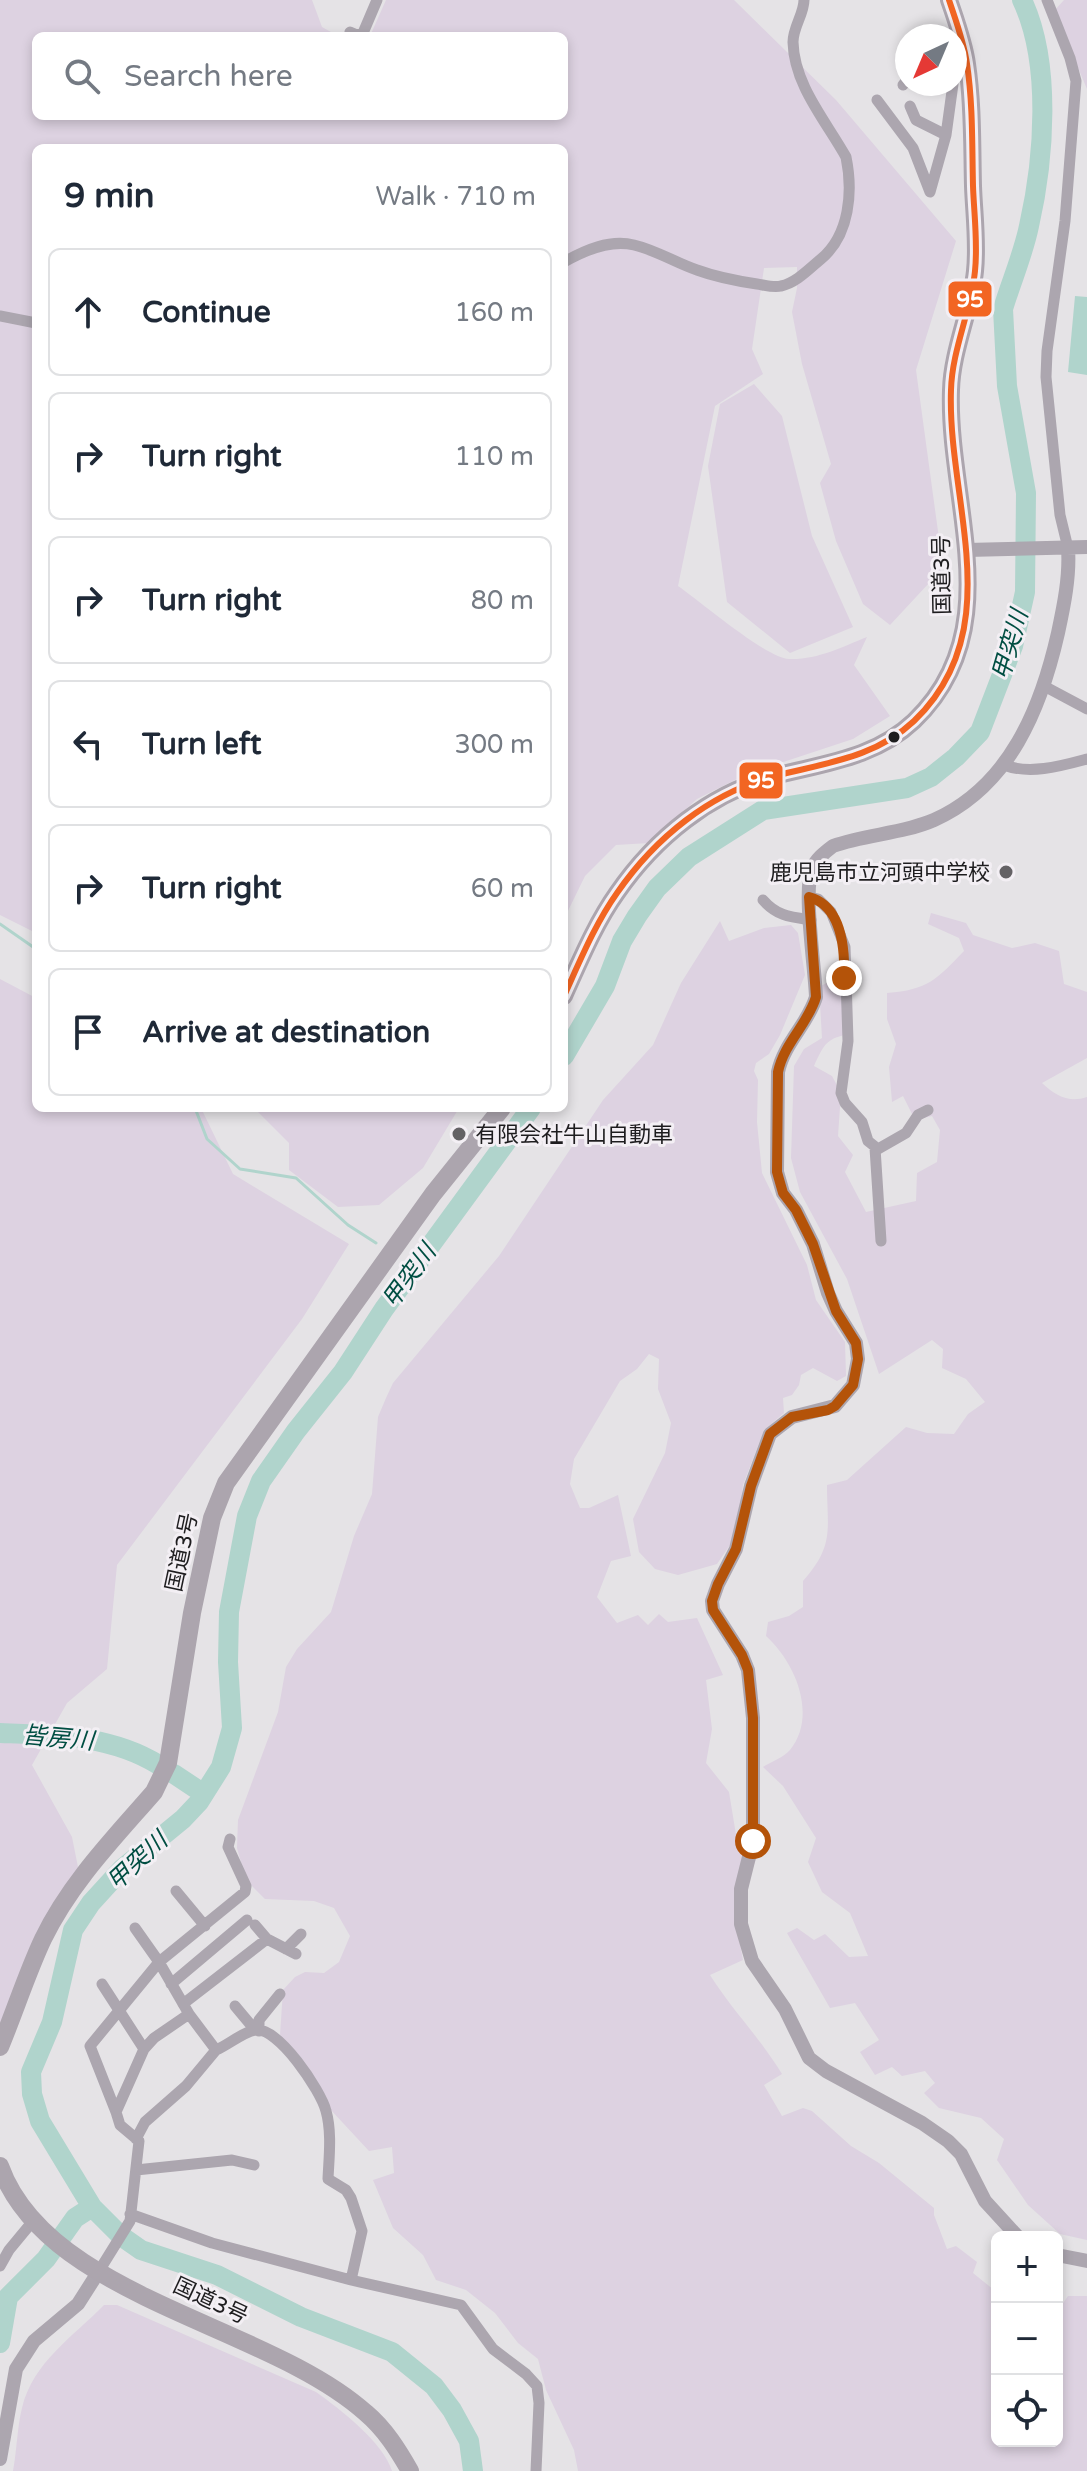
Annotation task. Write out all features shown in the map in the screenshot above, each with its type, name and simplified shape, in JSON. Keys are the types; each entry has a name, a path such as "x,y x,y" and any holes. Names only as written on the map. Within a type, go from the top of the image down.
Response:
{"highway":[{"name":"国道3号","path":"949,0 954,24"},
{"name":"国道3号","path":"568,988 616,894 657,846 698,811 742,786 852,758 875,749 915,721 947,678 962,640 968,597 967,550 951,420 951,387 975,269 970,95 967,83"},
{"name":"国道3号","path":"0,2047 52,1921 85,1872 154,1792 163,1777 212,1518 226,1483 433,1194 499,1112"},
{"name":"国道3号","path":"0,2166 15,2198 33,2221 68,2252 103,2266 119,2284 318,2378 377,2423 410,2471"}],"street":[{"path":"363,32 377,0"},
{"path":"568,260 605,245 633,244 698,271 778,287 797,278 834,248 848,206 848,167 846,157 802,82 795,61 793,39 804,0"},
{"path":"1012,2231 985,2201 961,2154 948,2141 922,2123 826,2071 809,2058 785,2009 752,1961 741,1924 741,1889 753,1841 753,1718 748,1670 713,1610 712,1601 736,1549 751,1486 770,1434 792,1417 835,1406 853,1385 858,1359 856,1343 836,1311 813,1244 796,1210 783,1193 777,1172 778,1072 781,1058 816,997 809,897 811,870 822,854 833,846 933,820 972,797 1004,765 1033,716 1063,611 1069,564 1060,515 1046,377 1065,221 1076,81 1047,0"},
{"path":"877,100 913,148 930,192 946,135 951,96"},
{"path":"910,106 916,120 946,135"},
{"path":"0,316 32,322"},
{"path":"967,550 1087,547"},
{"path":"1044,686 1087,709"},
{"path":"1004,765 1015,769 1056,767 1087,759"},
{"path":"809,897 818,899 831,912 845,947 848,1041 841,1093 845,1103 862,1122 868,1141 875,1148 881,1241"},
{"path":"763,900 772,911 785,917 811,920"},
{"path":"875,1148 899,1138 918,1115 928,1110"},
{"path":"0,2459 16,2369 34,2341 78,2304 130,2218 139,2141 120,2125 90,2046 159,1962 245,1892 246,1886 228,1847 230,1839"},
{"path":"176,1891 205,1926"},
{"path":"171,1984 251,1923 267,1939 291,1952 301,1934"},
{"path":"135,1928 216,2050"},
{"path":"116,2112 144,2049 267,1939"},
{"path":"102,1984 144,2049"},
{"path":"257,2030 259,2020 280,1994"},
{"path":"235,2006 257,2030"},
{"path":"136,2139 145,2122 186,2086 216,2050 257,2030 267,2031 283,2045 313,2083 326,2110 328,2179 346,2190 362,2231 351,2280"},
{"path":"136,2170 232,2160 254,2165"},
{"path":"130,2218 351,2280 461,2305 493,2349 537,2386 536,2471"},
{"path":"0,2266 33,2221"},
{"path":"1063,2256 1087,2261"}],"shaded area":[{"path":"0,0 312,0 322,27 331,32 32,32 32,120 568,120 568,32 372,32 386,0 734,0 836,100 956,241 916,370 943,568 890,625 863,604 836,541 820,483 831,464 802,364 792,312 797,267 764,268 752,349 763,374 715,406 678,586 765,649 789,659 829,652 867,637 854,665 890,716 853,739 747,774 697,799 649,843 616,845 585,876 568,911 568,144 32,144 32,931 0,915"},
{"path":"1064,0 1087,0 1087,89 1054,11"},
{"path":"1075,296 1087,297 1087,375 1068,372"},
{"path":"754,384 782,416 812,536 853,627 790,653 727,602 708,466 720,404"},
{"path":"931,913 966,923 973,935 1012,948 1035,943 1059,951 1064,984 1087,992 1087,1058 1042,1083 1063,1097 1087,1097 1087,2240 1057,2231 1028,2205 997,2160 1004,2139 981,2118 939,2108 924,2093 935,2083 925,2071 902,2076 892,2067 875,2075 860,2052 879,2040 855,2003 830,2008 787,1933 797,1928 814,1940 825,1934 849,1957 868,1956 850,1913 822,1892 808,1862 816,1838 783,1786 763,1767 790,1750 802,1721 802,1705 794,1674 766,1636 768,1622 789,1616 803,1607 803,1581 820,1557 827,1536 827,1485 847,1480 906,1427 927,1433 954,1434 968,1414 985,1402 966,1379 942,1368 943,1349 932,1340 879,1374 847,1279 800,1192 791,1158 794,1066 804,1049 822,1038 819,987 836,978 852,1034 827,1043 814,1066 832,1076 841,1093 838,1136 853,1155 845,1172 866,1212 916,1201 917,1173 937,1162 940,1130 932,1116 915,1120 903,1096 892,1102 889,1067 896,1044 887,1019 887,993 922,986 964,951 959,938 928,924"},
{"path":"720,921 729,941 764,928 791,925 798,933 805,975 780,1035 769,1054 756,1063 754,1071 758,1080 757,1122 762,1173 807,1265 816,1300 845,1342 846,1376 837,1381 813,1368 801,1375 792,1395 783,1398 784,1413 764,1430 743,1485 730,1545 717,1564 678,1575 655,1569 639,1552 633,1519 665,1453 671,1423 658,1389 659,1359 649,1354 637,1369 620,1381 574,1459 570,1484 580,1508 589,1508 618,1495 631,1556 611,1561 597,1597 617,1623 638,1615 648,1625 659,1614 668,1622 697,1618 723,1675 706,1680 712,1729 706,1763 729,1792 739,1853 759,1851 735,1916 743,1960 710,1975 782,2074 764,2085 782,2116 803,2108 812,2111 851,2146 879,2163 934,2208 947,2249 956,2246 977,2262 973,2273 991,2288 991,2447 1063,2447 1063,2303 1068,2296 1087,2296 1087,2471 578,2471 574,2450 546,2390 538,2359 518,2343 495,2313 466,2290 436,2280 423,2255 393,2228 373,2180 394,2173 392,2147 369,2151 330,2109 280,2035 283,1990 295,1977 305,1972 324,1973 339,1962 350,1936 334,1908 314,1901 265,1899 246,1880 237,1848 238,1820 278,1712 286,1667 297,1649 331,1612 354,1536 372,1494 378,1417 393,1383 499,1256 603,1100 653,1045 681,983"},
{"path":"0,979 32,996 32,1112 203,1112 233,1174 349,1244 302,1319 117,1565 107,1669 67,1703 32,1765 72,1837 79,1872 0,2024"},
{"path":"258,1112 457,1112 423,1168 379,1205 338,1207 289,1170 289,1143"},
{"path":"104,2305 117,2305 316,2392 371,2438 392,2471 13,2471 22,2408 35,2377 56,2351"}],"waterway":[{"name":"甲突川","path":"568,1049 605,986 622,941 637,916 657,888 689,857 763,810 907,788 931,777 980,732 1013,646 1025,592 1026,493 1007,386 1003,309 1029,226 1041,142 1038,53 1022,0"},
{"path":"0,924 32,946"},
{"path":"197,1112 207,1139 240,1169 296,1178 348,1225 376,1243"},
{"name":"甲突川","path":"473,2471 469,2441 452,2410 434,2386 392,2352 301,2317 217,2275 141,2250 121,2236 92,2207 40,2121 32,2094 31,2072 52,2022 73,1930 91,1903 122,1869 199,1802 221,1767 232,1728 229,1612 247,1516 261,1481 343,1372 384,1309 528,1112"},
{"name":"皆房川","path":"0,1733 102,1742 141,1755 159,1765"},
{"name":"皆房川","path":"174,1774 204,1794"},
{"path":"0,2343 8,2297 46,2259 75,2218 92,2207"}],"transit line":[{"name":"95","path":"568,987 609,905 632,873 667,836 706,806 728,794 775,776 849,758 899,733 914,721 943,685 960,646 967,605 967,563 952,433 951,390 973,286 976,239 969,79 964,48 949,0"}],"place":[{"name":"鹿児島市立河頭中学校","path":"1006,872"},
{"name":"有限会社牛山自動車","path":"459,1134"}],"route":[{"path":"753,1841 753,1718 748,1670 713,1610 712,1601 736,1549 751,1486 770,1434 792,1417 835,1406 853,1385 858,1359 856,1343 828,1293 806,1227 783,1193 777,1172 778,1072 781,1058 816,997 809,897 818,899 831,912 845,947 844,978"}]}
